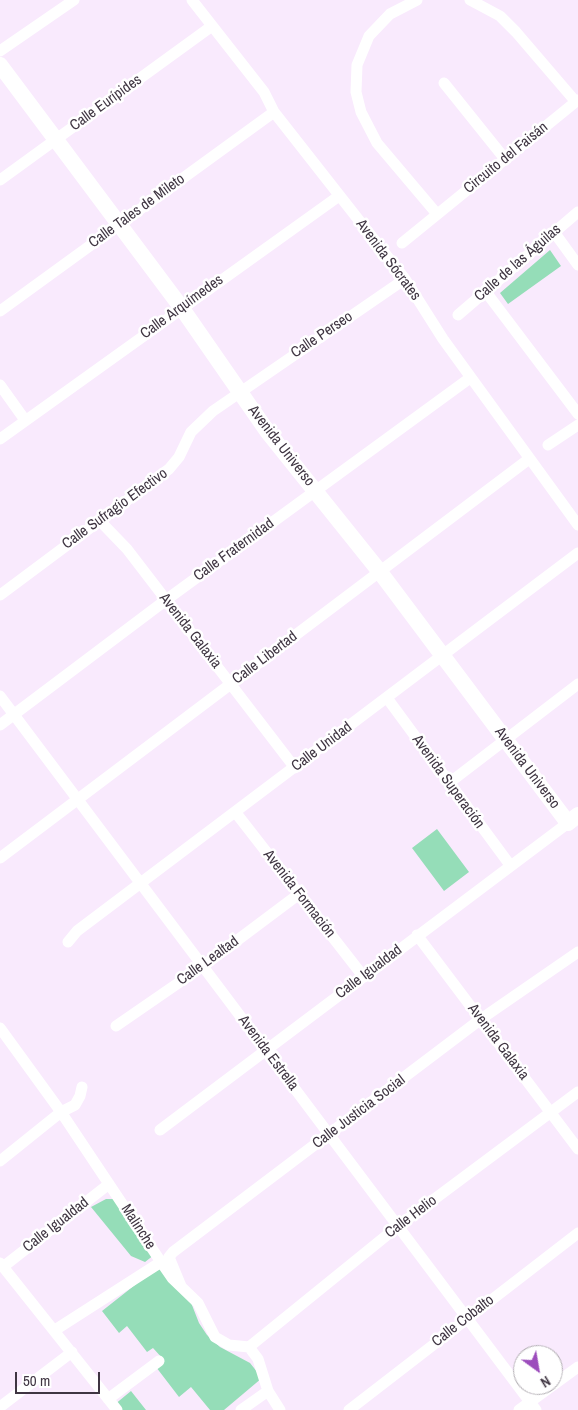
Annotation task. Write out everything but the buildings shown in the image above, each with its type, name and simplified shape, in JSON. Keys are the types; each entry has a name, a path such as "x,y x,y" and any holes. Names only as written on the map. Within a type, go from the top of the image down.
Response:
{"street":[{"path":"0,51 74,0"},
{"name":"Avenida Sócrates","path":"192,0 264,92 274,112 405,278 470,378 578,525"},
{"path":"418,0 390,14 369,36 357,65 356,92 361,112 378,143 437,214"},
{"name":"Circuito del Faisán","path":"402,243 577,101 500,16 470,0"},
{"name":"Calle Eurípides","path":"0,180 212,26"},
{"name":"Avenida Universo","path":"0,66 181,307 267,431 380,572 506,740 573,819"},
{"path":"444,83 506,159"},
{"name":"Calle Tales de Mileto","path":"0,312 118,223 274,112"},
{"name":"Calle Arquímedes","path":"0,439 181,307 340,196"},
{"name":"Calle de las Águilas","path":"458,315 578,212"},
{"path":"554,232 578,265"},
{"name":"Calle Perseo","path":"239,392 405,278"},
{"path":"486,292 578,414"},
{"name":"Calle Fraternidad","path":"0,725 166,600 470,378"},
{"path":"0,385 25,420"},
{"name":"Calle Sufragio Efectivo","path":"0,595 169,469 179,457 190,432 197,423 239,392"},
{"path":"548,445 578,424"},
{"name":"Calle Libertad","path":"0,858 529,459"},
{"name":"Avenida Galaxia","path":"100,521 127,549 294,768"},
{"name":"Calle Unidad","path":"68,942 78,931 578,553"},
{"path":"450,783 578,684"},
{"name":"Avenida Estrella","path":"0,696 140,885 203,966 533,1406"},
{"name":"Avenida Superación","path":"387,698 510,866"},
{"name":"Avenida Formación","path":"236,813 363,976"},
{"name":"Calle Igualdad","path":"160,1130 573,819"},
{"name":"Calle Lealtad","path":"116,1026 203,966 299,894"},
{"name":"Avenida Galaxia","path":"417,935 578,1149"},
{"name":"Calle Justicia Social","path":"181,1286 169,1257 173,1252 481,1019 578,952"},
{"name":"Malinche","path":"1,1033 61,1112 161,1262 198,1303 215,1336 229,1345 249,1347"},
{"path":"0,1160 61,1112 75,1104 80,1096 82,1086"},
{"name":"Calle Helio","path":"249,1347 397,1227 578,1092"},
{"name":"Calle Igualdad","path":"2,1265 109,1184"},
{"name":"Calle Cobalto","path":"349,1410 578,1233"},
{"path":"55,1330 161,1262"},
{"path":"2,1265 117,1410"},
{"path":"249,1347 258,1359 268,1392 280,1410"},
{"path":"0,1407 72,1352"},
{"path":"108,1399 159,1361"},
{"path":"519,1410 533,1406 578,1366"},
{"path":"241,1410 268,1392"}],"green space":[{"path":"550,250 561,266 508,304 500,293"},
{"path":"437,829 469,872 444,891 412,848"},
{"path":"106,1199 115,1199 154,1255 145,1262 131,1256 91,1207"},
{"path":"159,1266 190,1300 199,1323 207,1335 220,1347 250,1363 262,1378 224,1410 210,1410 191,1387 179,1397 156,1367 163,1359 153,1348 147,1352 127,1326 119,1333 102,1311"},
{"path":"131,1391 146,1410 117,1410 114,1405"}]}
